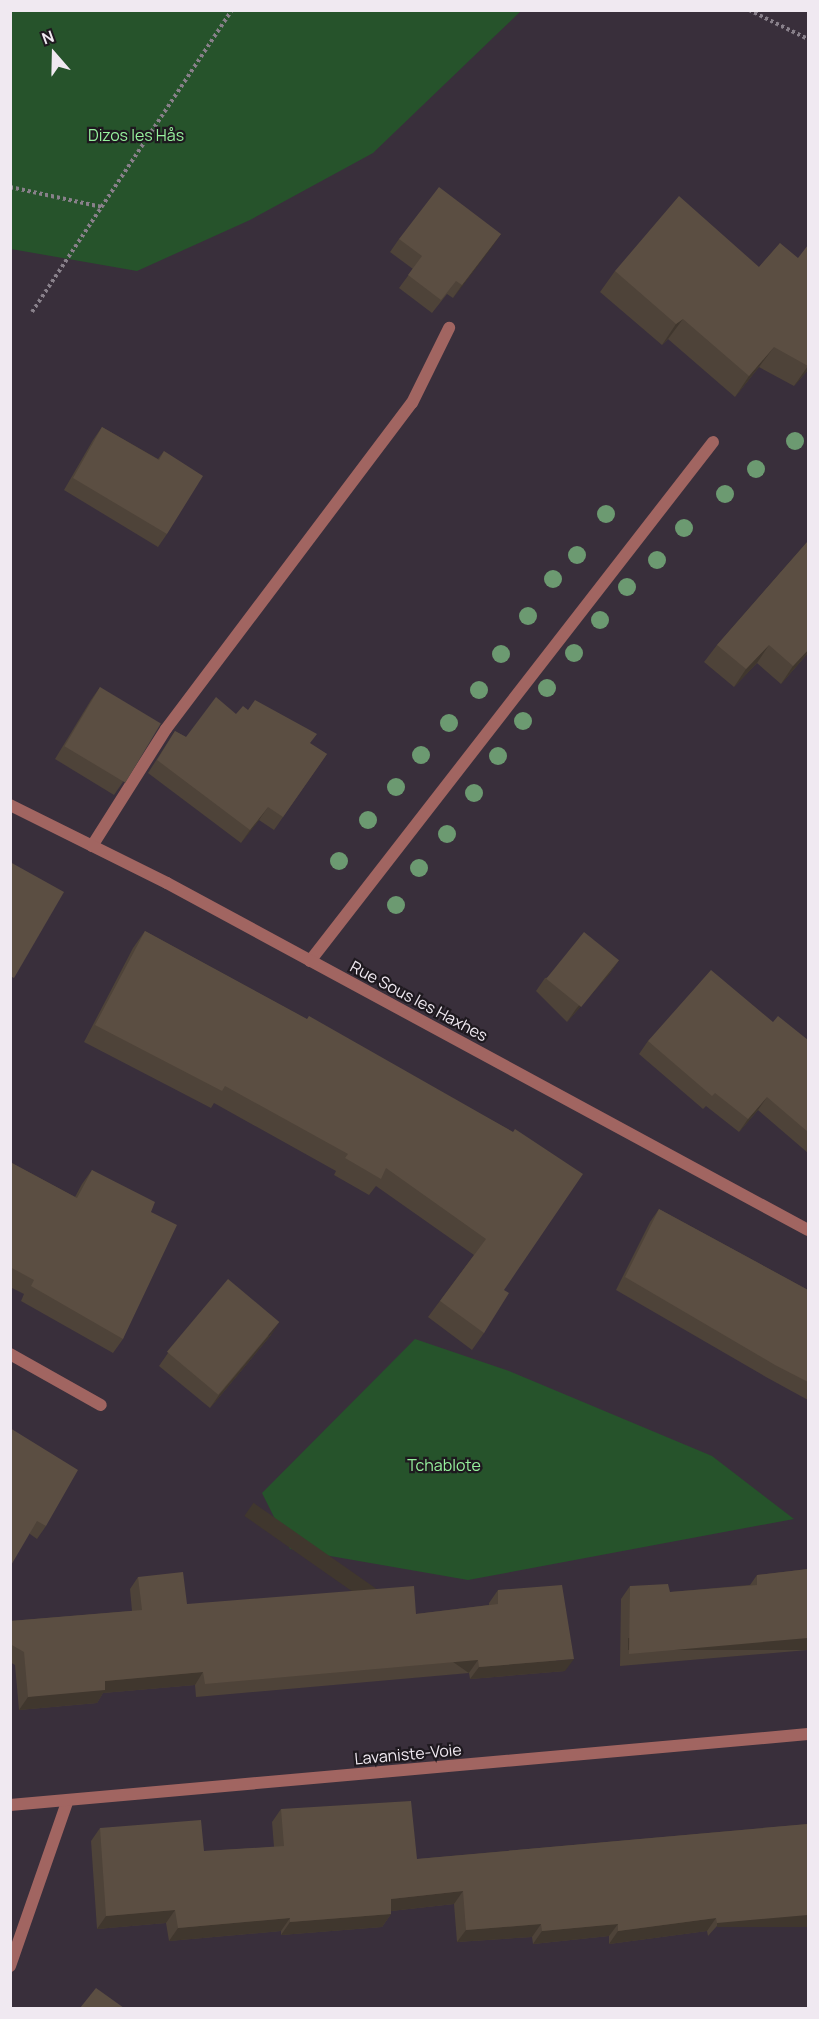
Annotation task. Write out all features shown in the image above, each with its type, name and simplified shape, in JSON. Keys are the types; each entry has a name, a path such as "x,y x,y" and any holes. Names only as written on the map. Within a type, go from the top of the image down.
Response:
{"street":[{"path":"92,846 166,729 412,403 449,328"},
{"path":"310,961 713,442"},
{"name":"Rue Sous les Haxhes","path":"10,805 310,961 808,1230"},
{"path":"10,1354 101,1405"},
{"name":"Lavaniste-Voie","path":"10,1805 67,1802 808,1734"},
{"path":"10,1966 67,1802"}],"path":[{"path":"32,312 232,10"},
{"path":"749,10 808,39"},
{"path":"10,187 102,207"}],"green space":[{"name":"Dizos les Hås","path":"10,11 521,11 373,153 250,220 137,271 11,249"},
{"name":"Tchablote","path":"415,1339 509,1371 712,1456 794,1519 468,1580 290,1549 262,1493"}],"building":[{"path":"439,187 501,234 462,285 456,281 441,300 408,275 422,256 399,239"},
{"path":"679,196 759,267 780,243 798,258 808,245 808,366 774,347 749,376 683,319 676,324 615,271"},
{"path":"102,427 159,460 164,451 203,476 167,534 73,478"},
{"path":"808,541 808,650 793,666 769,645 746,669 717,645"},
{"path":"100,687 161,724 125,783 64,746"},
{"path":"216,697 236,714 243,706 248,710 255,700 317,734 310,743 327,754 283,817 268,807 250,830 157,760 175,731 186,737"},
{"path":"10,862 64,892 14,978 10,976"},
{"path":"145,931 307,1019 309,1016 513,1132 515,1129 583,1174 504,1290 509,1293 484,1333 440,1301 486,1239 386,1168 381,1179 345,1158 348,1154 225,1086 222,1091 95,1025"},
{"path":"584,932 619,960 581,1007 546,979"},
{"path":"711,970 773,1022 778,1016 808,1040 808,1132 767,1097 748,1119 715,1093 712,1096 648,1041"},
{"path":"10,1162 77,1198 92,1170 155,1202 151,1212 177,1225 123,1339 31,1286 34,1280 10,1267"},
{"path":"659,1209 808,1290 808,1382 625,1277"},
{"path":"228,1279 279,1322 218,1395 167,1352"},
{"path":"10,1428 78,1470 46,1526 37,1521 10,1567"},
{"path":"808,1569 808,1638 629,1654 630,1586 668,1584 670,1592 757,1585 757,1575"},
{"path":"183,1572 187,1604 414,1586 416,1614 498,1604 498,1590 562,1585 574,1659 479,1667 478,1660 205,1684 203,1672 105,1681 105,1690 28,1697 24,1652 10,1644 10,1621 142,1610 138,1577"},
{"path":"411,1801 417,1859 808,1824 808,1915 717,1923 716,1918 618,1931 618,1924 542,1931 541,1924 466,1930 463,1891 391,1899 391,1914 290,1922 290,1918 178,1928 175,1910 106,1916 100,1828 201,1820 204,1851 284,1846 281,1809"},
{"path":"96,1988 124,2008 80,2008"}]}
